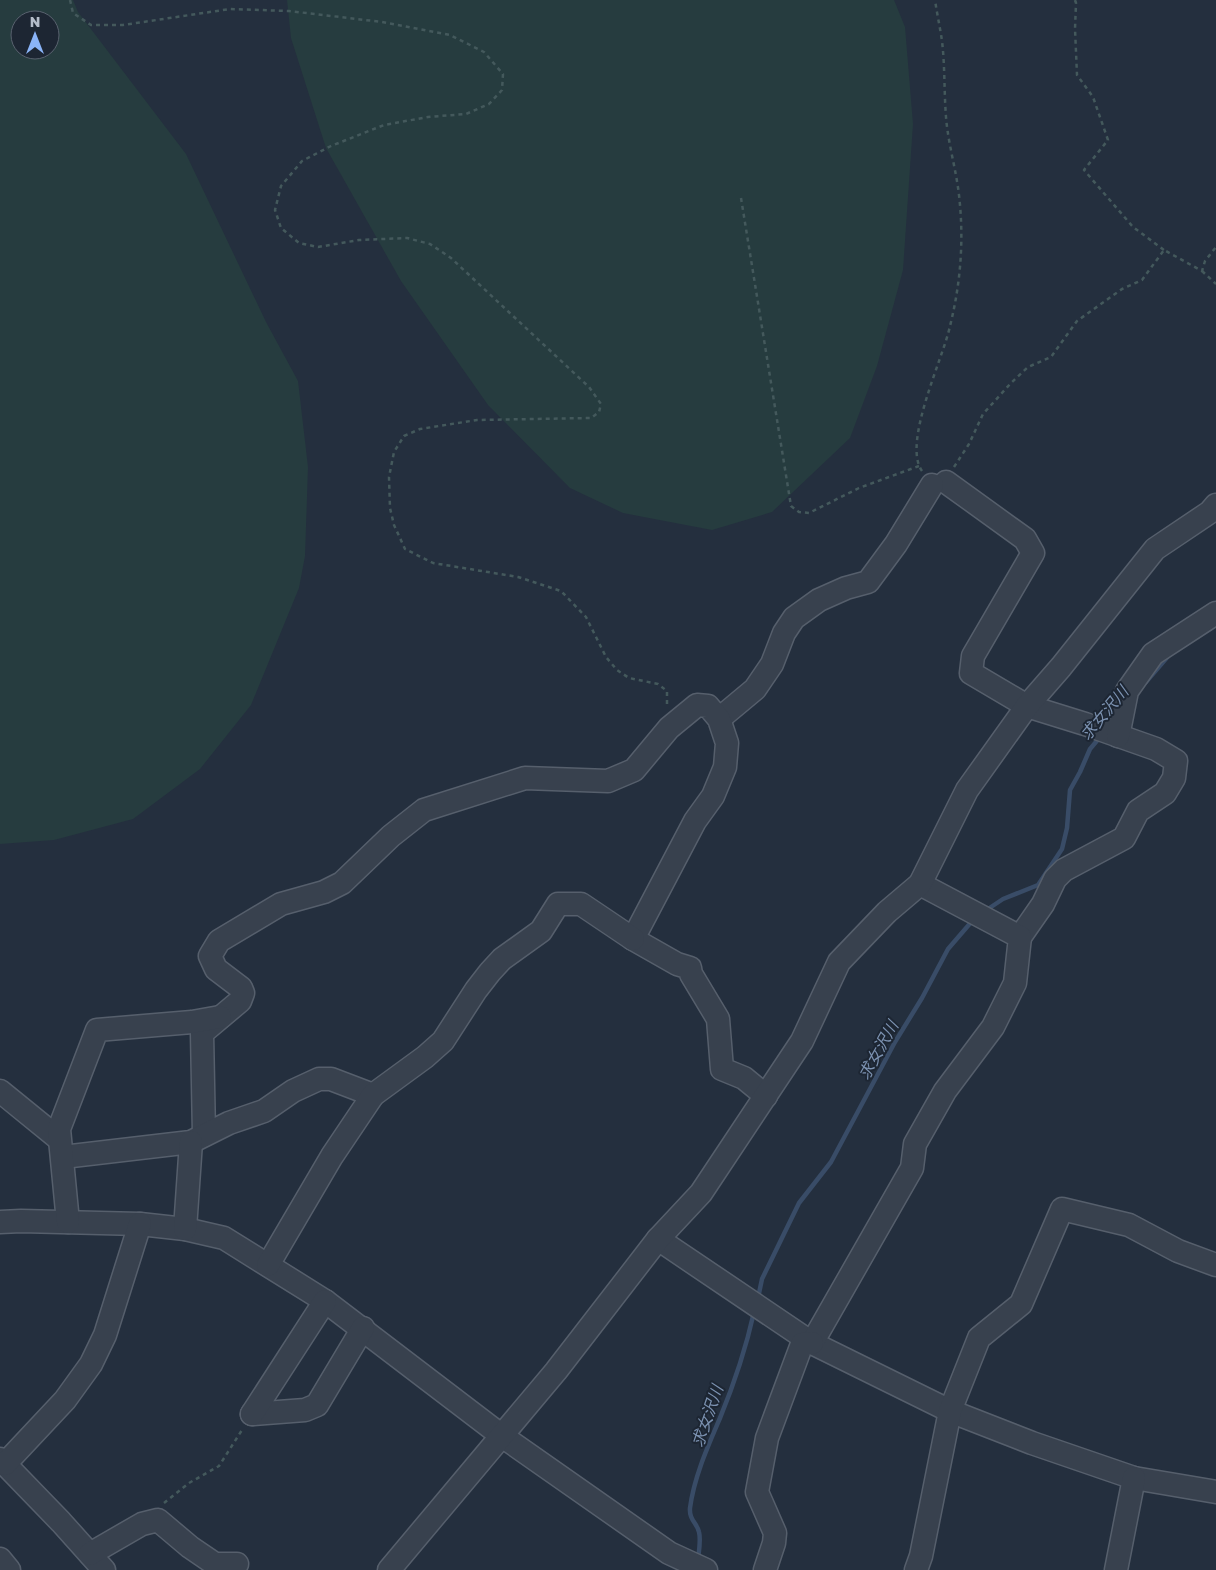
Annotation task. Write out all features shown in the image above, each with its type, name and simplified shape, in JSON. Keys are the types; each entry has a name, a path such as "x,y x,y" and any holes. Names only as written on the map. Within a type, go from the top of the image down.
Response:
{"street":[{"path":"719,719 755,689 772,664 784,633 794,618 819,600 846,588 868,582 939,483 1026,539 1033,553 973,656 970,673 1027,706 1156,749 1176,761 1174,778 1166,792 1138,811 1124,838 1064,870 1055,879 1043,904 1020,937 1015,983 993,1027 944,1091 915,1144 912,1168 812,1343"},
{"path":"389,1570 556,1370 658,1239 701,1192 802,1041 839,962 887,912 920,884 967,790 1027,706 1061,667 1155,549 1210,512 1216,505"},
{"path":"1118,736 1127,692 1153,654 1216,613"},
{"path":"185,1228 198,1138 202,1033 240,1001 243,993 241,988 216,969 210,956 219,941 281,904 324,892 342,883 392,836 424,810 525,778 608,781 634,770 669,728 697,705 708,706 719,719 727,743 725,767 713,796 695,821 632,939"},
{"path":"920,884 1020,937"},
{"path":"268,1265 332,1156 373,1095 425,1058 443,1041 490,972 502,959 541,932 558,904 580,904 632,939 677,964 690,968 691,974 718,1019 722,1069 744,1078 766,1096"},
{"path":"68,1222 59,1129 96,1030 192,1022 220,1017"},
{"path":"0,1090 61,1148 198,1138 229,1123 264,1111 293,1091 319,1079 331,1079 373,1095"},
{"path":"916,1570 921,1556 950,1411 979,1338 1021,1304 1062,1209 1130,1226 1178,1251 1216,1266"},
{"path":"0,1238 10,1221 140,1224 185,1228 224,1238 325,1300 666,1561 706,1570"},
{"path":"140,1224 105,1335 91,1364 65,1400 3,1462 97,1562 142,1524 158,1520 190,1547 215,1564 237,1564"},
{"path":"658,1239 812,1343 950,1411 1032,1443 1134,1478 1216,1492"},
{"path":"252,1414 325,1300"},
{"path":"252,1414 305,1410 317,1405 363,1328"},
{"path":"765,1570 774,1543 775,1533 757,1492 767,1438 802,1344 812,1343"},
{"path":"1116,1570 1134,1478"},
{"path":"0,1559 9,1570"}],"path":[{"path":"70,0 73,13 91,25 123,25 230,9 289,11 382,22 450,35 484,52 503,74 502,90 489,104 466,114 428,117 384,125 331,146 302,161 281,186 275,210 281,228 299,243 318,247 359,240 407,238 430,244 451,258 584,382 601,404 600,412 591,418 477,420 420,429 404,436 394,452 389,477 390,508 394,525 405,549 433,563 518,577 561,591 586,617 606,657 617,670 629,678 658,684 667,692 667,705 664,711"},
{"path":"740,198 791,506 799,512 808,513 860,488 919,466 916,439 948,338 958,295 962,248 959,194 946,118 942,42 935,0"},
{"path":"1075,0 1078,75 1094,97 1108,140 1084,170 1133,227 1164,250 1202,271 1216,284"},
{"path":"1202,271 1205,261 1216,247"},
{"path":"939,483 969,444 983,414 1011,383 1028,367 1051,357 1077,321 1122,289 1142,280 1164,250"},
{"path":"151,1522 163,1503 189,1483 220,1466 252,1414"}],"green space":[{"path":"0,0 73,0 78,12 186,154 266,322 298,381 308,467 305,556 299,588 251,705 200,769 133,819 54,840 0,844"},
{"path":"287,0 894,0 905,27 913,124 903,270 877,366 850,438 772,512 712,530 623,513 570,488 488,405 401,281 326,148 291,38"}],"waterway":[{"name":"求女沢川","path":"1146,682 1170,654"},
{"name":"求女沢川","path":"985,911 1003,899 1038,885 1062,849 1067,828 1070,790 1090,749 1101,736"},
{"name":"求女沢川","path":"758,1298 762,1279 799,1203 831,1162 895,1042 922,998 948,949 973,920"},
{"name":"求女沢川","path":"698,1559 700,1535 690,1512 692,1496 702,1462 735,1379 754,1312"}]}
